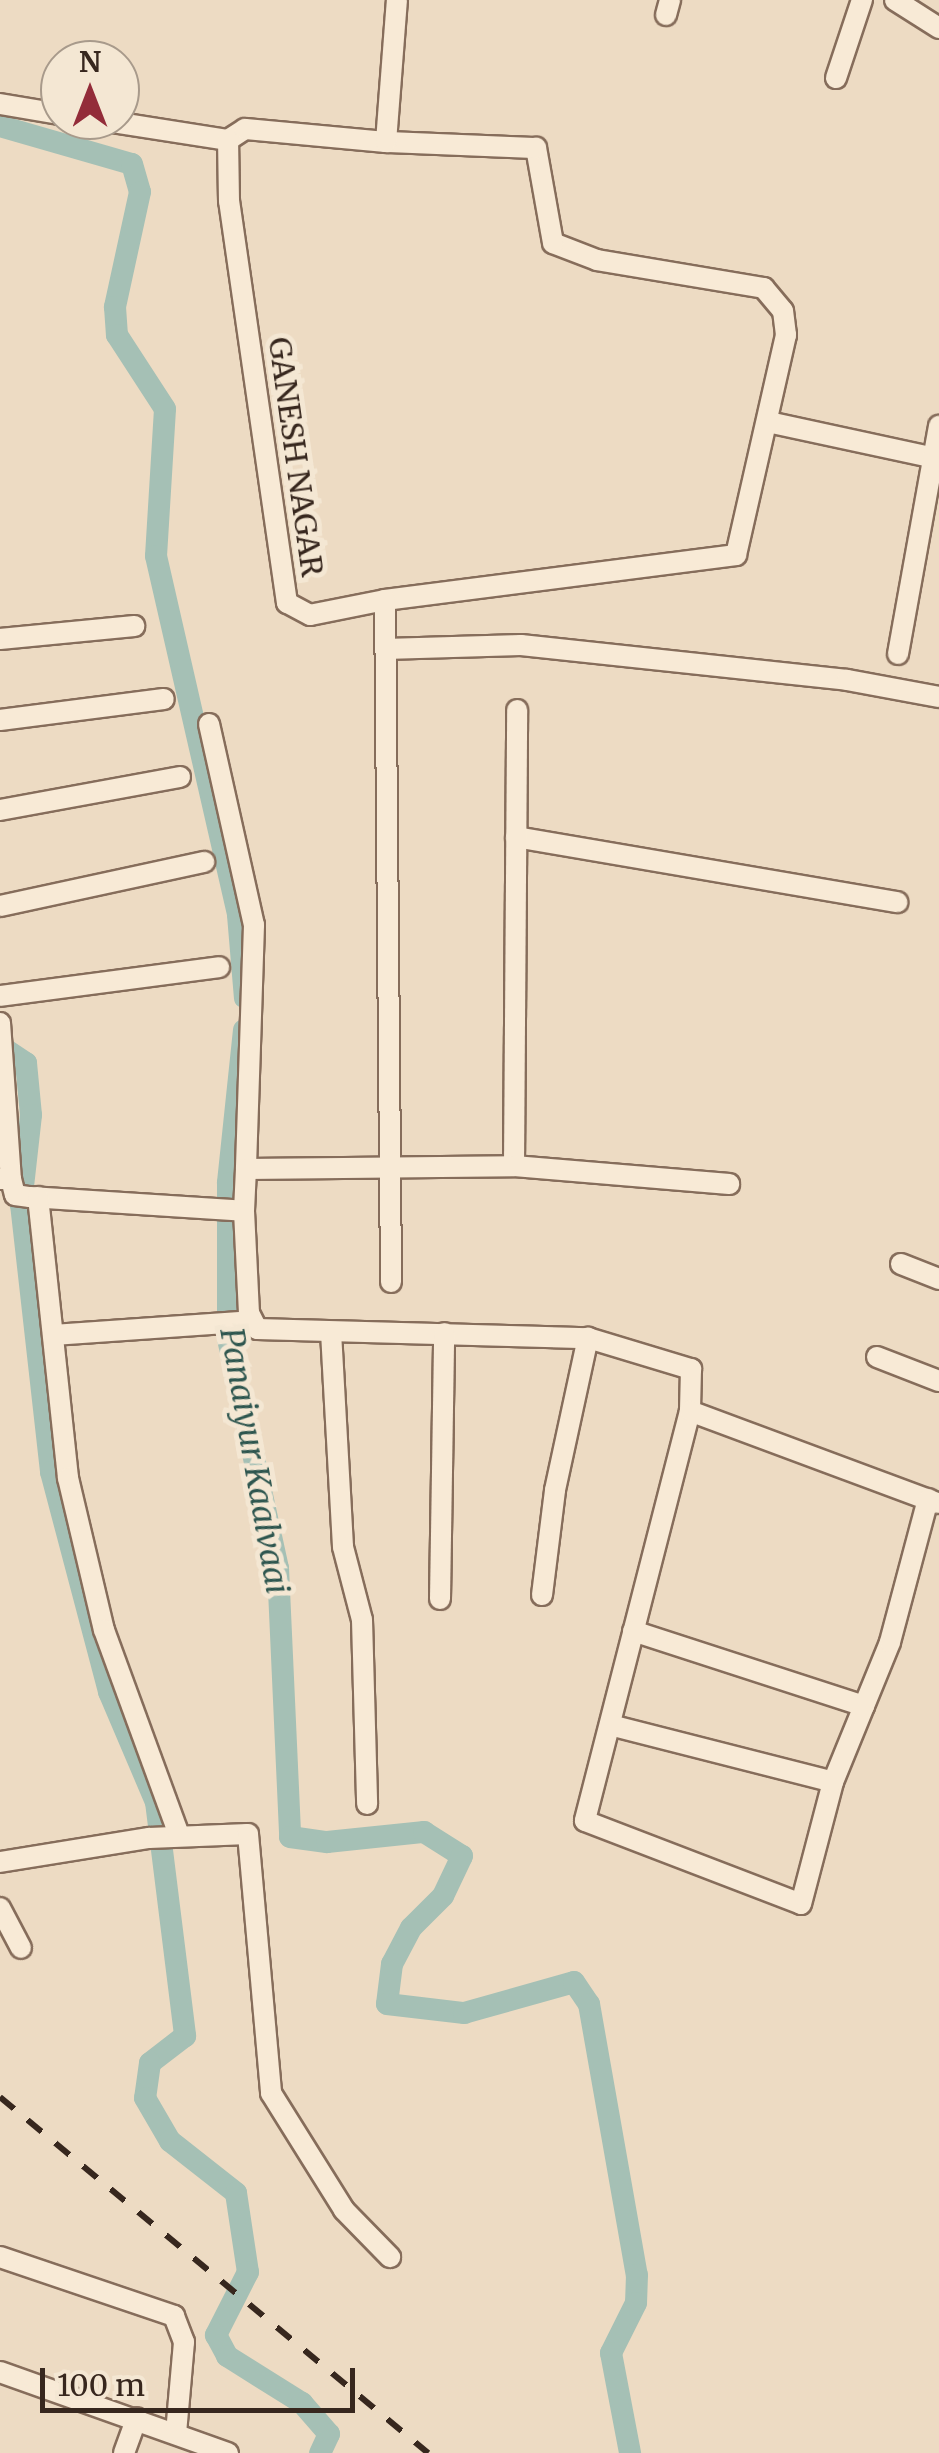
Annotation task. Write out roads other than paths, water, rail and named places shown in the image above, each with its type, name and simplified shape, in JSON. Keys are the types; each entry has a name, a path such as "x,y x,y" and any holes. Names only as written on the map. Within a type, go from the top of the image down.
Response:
{"street":[{"path":"386,142 397,0"},
{"path":"836,78 862,0"},
{"path":"894,0 939,28"},
{"path":"0,104 40,111"},
{"path":"140,126 228,140 245,130 386,142 524,143 536,148 543,162 548,234 567,254 741,283 775,296 786,336 736,555 385,600 391,1282"},
{"name":"GANESH NAGAR","path":"228,140 229,202 287,603 310,615 385,600"},
{"path":"768,422 936,459"},
{"path":"898,654 939,426"},
{"path":"0,639 134,626"},
{"path":"385,649 521,645 847,680 939,697"},
{"path":"0,720 164,699"},
{"path":"514,1166 517,710"},
{"path":"210,724 254,924 246,1169 230,1211 244,1321"},
{"path":"0,810 180,778"},
{"path":"516,837 897,902"},
{"path":"0,906 204,862"},
{"path":"0,996 219,968"},
{"path":"3,1040 19,1190 53,1335 68,1478 104,1630 176,1835"},
{"path":"246,1169 389,1164 514,1166 729,1184"},
{"path":"19,1190 230,1211"},
{"path":"901,1264 939,1279"},
{"path":"53,1335 244,1321 268,1332 588,1338 684,1363 694,1383 690,1412 585,1821 801,1904 833,1782 890,1642 934,1501 690,1412"},
{"path":"331,1332 342,1547 362,1620 368,1804"},
{"path":"440,1599 444,1333"},
{"path":"542,1596 555,1490 588,1338"},
{"path":"877,1358 939,1381"},
{"path":"633,1631 864,1706"},
{"path":"610,1725 833,1782"},
{"path":"0,1862 149,1838 248,1834 272,2094 344,2210 390,2257"},
{"path":"0,1908 21,1948"},
{"path":"0,2258 174,2316 184,2342 176,2433"},
{"path":"0,2372 228,2453"},
{"path":"124,2453 136,2418"}],"waterway":[{"name":"Panaiyur Kaalvaai","path":"0,126 132,164 140,192 115,307 117,335 165,409 156,556 238,915 245,998"},
{"name":"Panaiyur Kaalvaai","path":"244,1030 228,1183 228,1339 278,1568 290,1837 327,1842 424,1832 462,1856 443,1896 411,1928 392,1964 387,2004 464,2013 574,1982 589,2004 637,2275 636,2303 611,2353 630,2453"},
{"path":"2,1047 26,1063 31,1115 21,1204 51,1472 109,1692 156,1802 185,2036 150,2063 145,2098 170,2141 236,2193 248,2272 216,2335 227,2356 302,2403 329,2434 320,2453"}],"railway":[{"path":"0,2097 428,2453"}]}
